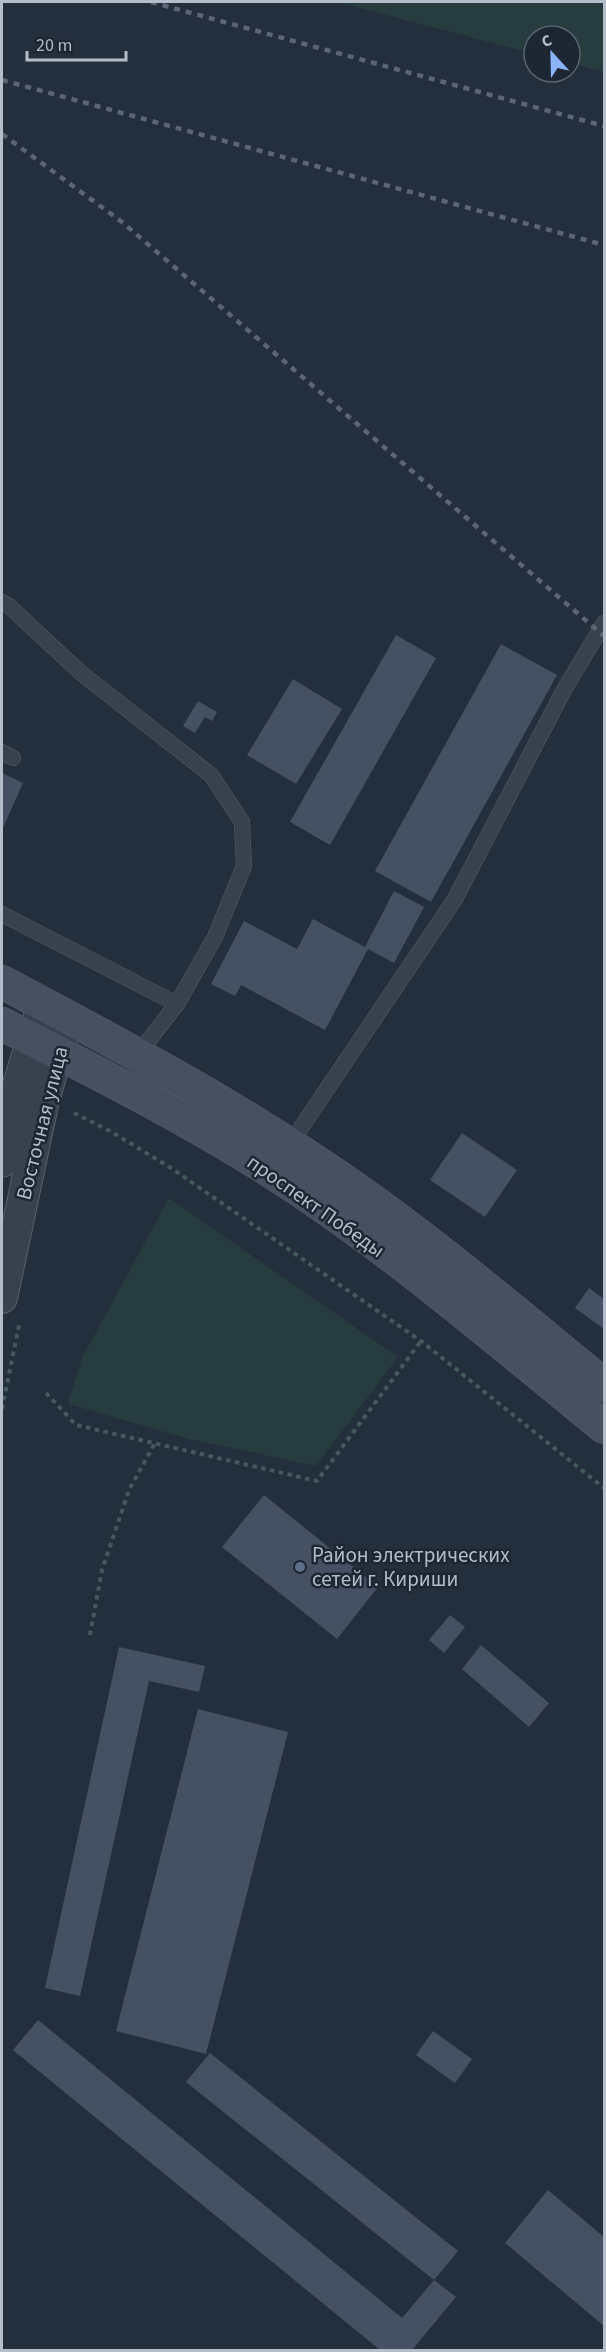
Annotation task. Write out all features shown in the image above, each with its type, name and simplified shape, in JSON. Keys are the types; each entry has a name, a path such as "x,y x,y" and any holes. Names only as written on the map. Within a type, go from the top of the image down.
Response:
{"main road":[{"name":"проспект Победы","path":"2,982 209,1094 363,1236 604,1427"},
{"name":"проспект Победы","path":"2,1024 193,1124 280,1159 339,1178 407,1228 604,1385"}],"street":[{"name":"Восточная улица","path":"2,1162 17,1088 33,1040 56,1011"},
{"name":"Восточная улица","path":"2,1298 44,1100 56,1011"}],"lane":[{"path":"2,602 81,673 211,775 242,822 244,866 216,937 177,1004 138,1054"},
{"path":"280,1159 455,899 565,688 604,623"},
{"path":"2,914 177,1004"}],"path":[{"path":"44,1100 110,1131 171,1168 421,1341 604,1488"},
{"path":"46,1393 76,1425 317,1481 421,1341"},
{"path":"90,1635 102,1570 129,1490 155,1443"}],"green space":[{"path":"337,2 604,2 604,72 582,66 582,24 522,24 522,51"},
{"path":"169,1198 398,1357 316,1466 189,1439 68,1404 82,1358"}],"building":[{"path":"396,635 436,658 330,845 290,822"},
{"path":"501,644 557,675 431,902 375,871"},
{"path":"293,679 342,709 296,784 247,755"},
{"path":"198,701 217,712 212,721 205,717 195,733 183,726"},
{"path":"2,773 23,783 2,830"},
{"path":"394,891 424,907 394,963 368,949 325,1030 241,985 235,996 211,984 244,921 297,949 313,919 365,947"},
{"path":"462,1133 517,1170 485,1217 430,1180"},
{"path":"589,1288 604,1299 604,1329 575,1308"},
{"path":"264,1495 378,1587 337,1639 222,1547"},
{"path":"450,1615 465,1627 444,1653 429,1640"},
{"path":"481,1645 549,1703 529,1727 462,1669"},
{"path":"119,1647 205,1666 199,1692 149,1681 80,1996 45,1988"},
{"path":"198,1709 288,1732 206,2054 116,2031"},
{"path":"38,2020 402,2318 434,2280 456,2297 412,2350 380,2350 13,2050"},
{"path":"433,2031 472,2059 455,2083 416,2055"},
{"path":"210,2053 458,2251 434,2280 186,2082"},
{"path":"548,2190 604,2237 604,2326 505,2243"}],"railway":[{"path":"151,2 604,126"},
{"path":"2,80 604,245"},
{"path":"2,134 122,222 604,636"}],"place":[{"name":"Район электрических сетей г. Кириши","path":"300,1567"}]}
